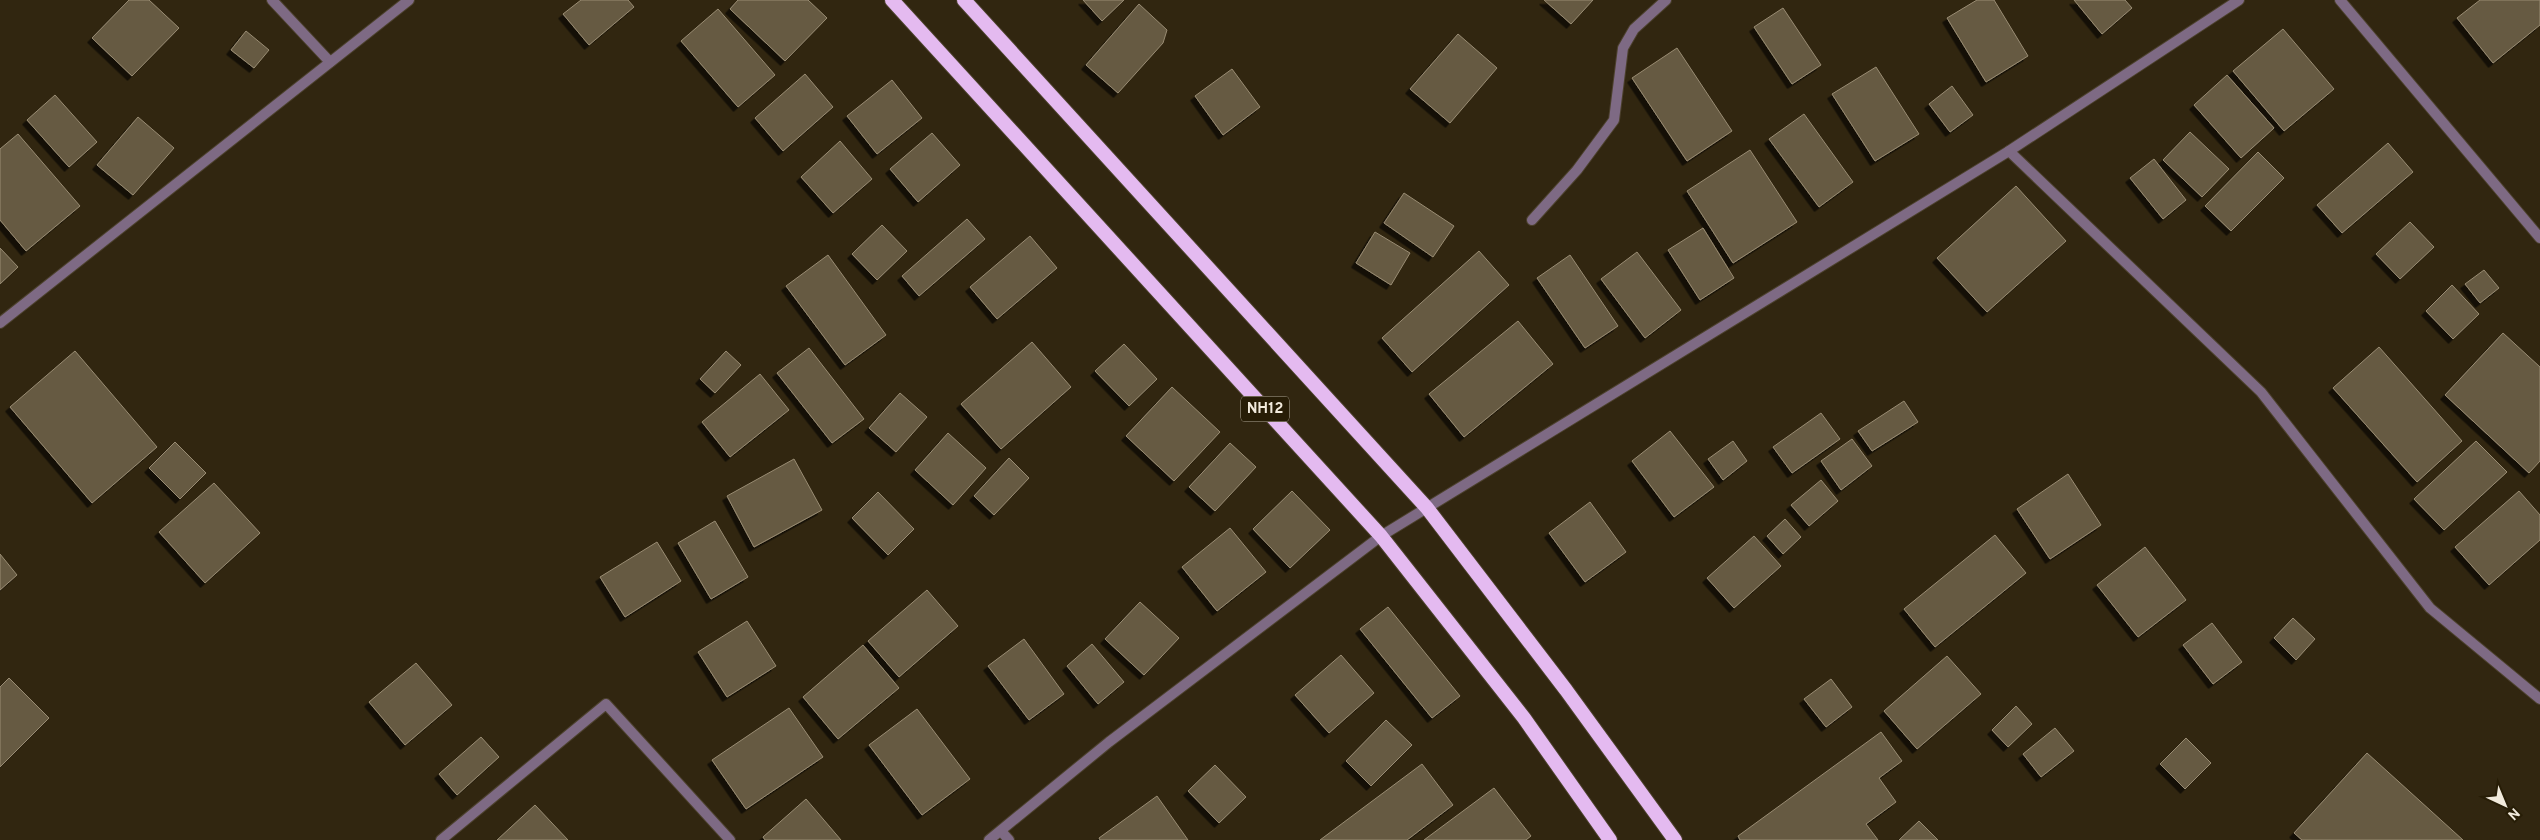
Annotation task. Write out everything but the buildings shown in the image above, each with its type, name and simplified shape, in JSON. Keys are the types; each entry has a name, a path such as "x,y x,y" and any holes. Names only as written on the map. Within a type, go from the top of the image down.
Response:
{"highway":[{"name":"NH12","path":"892,0 1381,536 1524,718 1610,840"},
{"path":"964,0 1426,508 1566,690 1675,840"}],"street":[{"path":"272,0 330,62"},
{"path":"0,324 409,0"},
{"path":"1532,220 1577,170 1614,120 1623,48 1634,29 1666,0"},
{"path":"989,840 1109,742 1381,536 2009,151 2239,0"},
{"path":"2340,0 2540,238"},
{"path":"2009,151 2261,392 2430,608 2540,699"},
{"path":"442,840 606,704 730,840"},
{"path":"1001,831 1009,840"}]}
